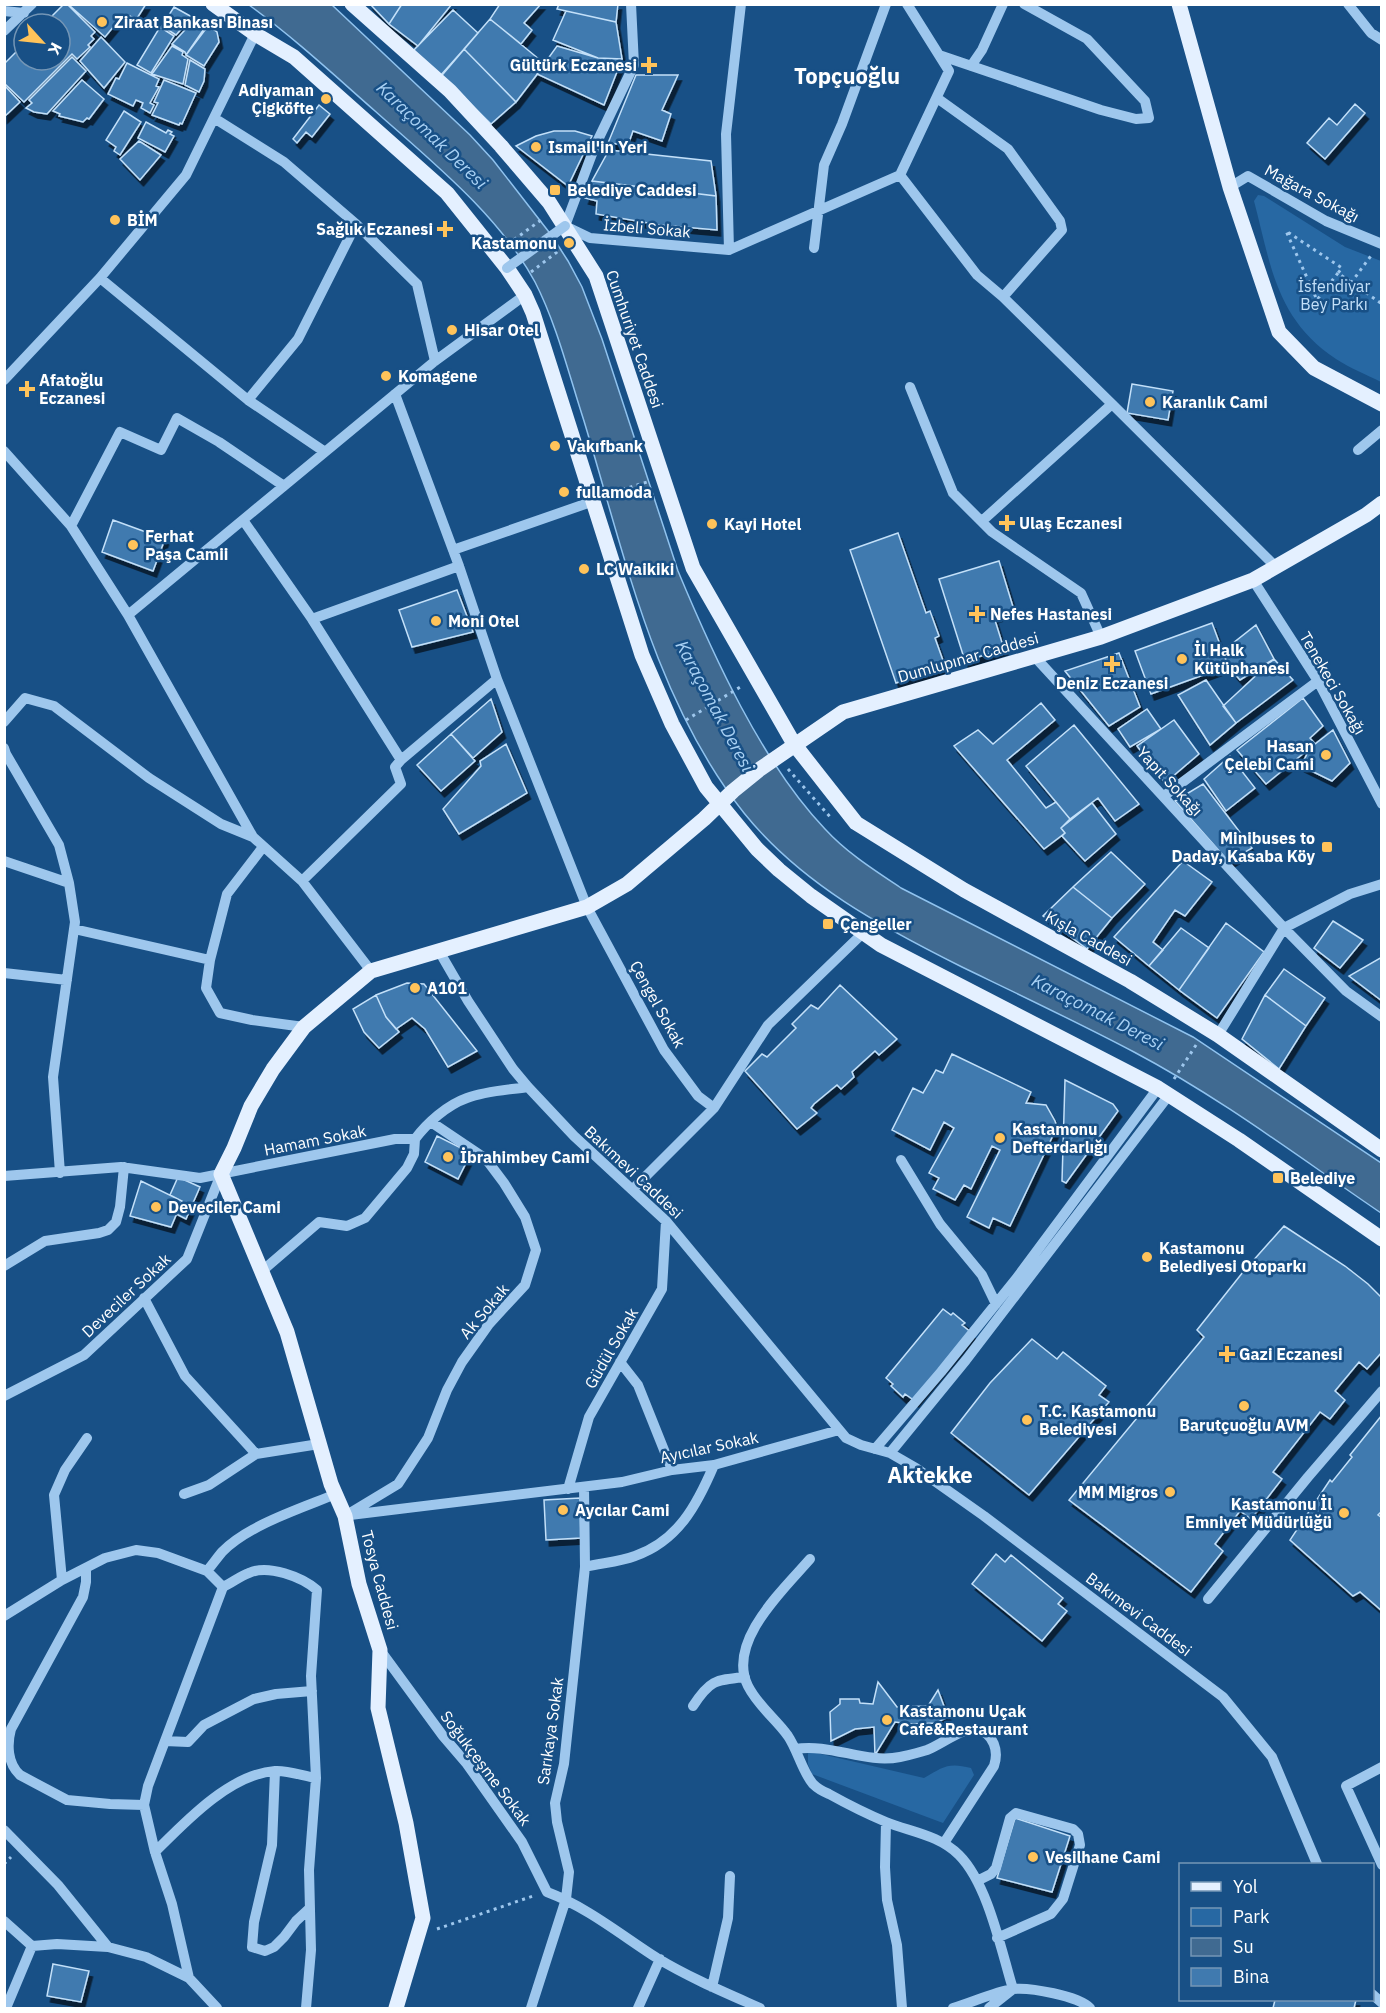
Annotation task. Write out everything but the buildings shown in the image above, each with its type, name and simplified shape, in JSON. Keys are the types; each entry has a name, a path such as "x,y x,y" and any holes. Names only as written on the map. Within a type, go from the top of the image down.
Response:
{"main road":[{"path":"213,4 255,34 294,57 447,194 507,268 525,296 597,499 642,656 672,724 706,787 757,849 811,896 863,933 1167,1087 1382,1239"},
{"name":"Cumhuriyet Caddesi","path":"352,4 450,91 508,154 549,202 596,276 693,568 794,744"},
{"path":"1179,4 1230,188 1279,332 1314,368 1382,404"},
{"name":"Dumlupınar Caddesi","path":"371,971 587,907 627,884 751,776 843,712 1101,637 1253,580 1366,515 1382,503"},
{"name":"Kışla Caddesi","path":"794,744 856,823 964,890 1130,981 1218,1035 1382,1150"},
{"path":"221,1174 251,1106 304,1027 371,971"},
{"name":"Tosya Caddesi","path":"221,1174 287,1332 331,1484 345,1516 359,1584 380,1650 378,1708 428,1917 396,2008"}],"street":[{"path":"507,268 565,225 595,146 634,65 631,4"},
{"path":"741,4 726,134 729,250 900,175 949,71 907,4"},
{"path":"814,248 824,165 842,124 886,4"},
{"path":"971,66 982,50 1003,4"},
{"path":"939,55 1101,110 1136,119 1149,118 1145,101 1087,39 1024,4"},
{"path":"1348,4 1371,33 1382,40"},
{"path":"4,380 100,278 186,175 255,34"},
{"path":"937,98 1008,149 1060,221 1062,230 1003,297"},
{"path":"214,118 284,162 356,224 417,284 435,361"},
{"path":"900,175 978,275 1276,567"},
{"name":"Mağara Sokağı","path":"1230,188 1248,176 1326,220 1380,243"},
{"path":"248,400 298,339 356,224"},
{"name":"İzbeli Sokak","path":"565,225 590,238 729,250"},
{"path":"100,278 248,400 326,452"},
{"path":"128,615 435,361 525,296"},
{"path":"910,387 953,493 992,532 1081,593 1101,637"},
{"name":"Çengel Sokak","path":"395,394 459,566 497,679 587,907 664,1050 698,1096 714,1107"},
{"path":"982,521 1112,404"},
{"path":"71,526 120,432 161,450 177,418 219,442 284,486"},
{"path":"1359,450 1382,430"},
{"path":"4,451 71,526 128,615 253,837 302,881 371,971"},
{"path":"453,550 597,499"},
{"path":"243,520 312,619 401,760"},
{"path":"312,619 459,566"},
{"name":"Tenekeci Sokağı","path":"1253,580 1318,681 1382,804"},
{"name":"Yapıt Sokağı","path":"1034,656 1284,928 1346,991 1382,1017"},
{"path":"302,881 401,784 395,767 401,760 497,679"},
{"path":"1164,796 1318,681"},
{"path":"4,722 25,698 54,706 149,778 221,824 253,837"},
{"path":"4,748 59,845 69,883 75,922 53,1077 60,1173"},
{"path":"263,847 227,894 210,960 206,988 220,1013 304,1027"},
{"path":"4,861 69,883"},
{"path":"1218,1035 1284,928 1350,894 1382,884"},
{"path":"74,929 210,960"},
{"path":"633,1189 714,1107 768,1024 863,933"},
{"name":"Bakımevi Caddesi","path":"439,951 468,1001 513,1069 528,1087 574,1137 666,1221 846,1438 890,1453 916,1468 984,1516 1223,1697 1272,1757 1317,1863"},
{"path":"4,973 67,980"},
{"path":"262,1271 319,1222 346,1226 365,1218 407,1168 414,1154 415,1139 430,1122 448,1109 466,1098 528,1087"},
{"path":"875,1449 996,1304 1167,1087"},
{"path":"890,1453 966,1360 1167,1087"},
{"name":"Ak Sokak","path":"345,1516 398,1484 428,1438 447,1390 462,1362 489,1324 525,1286 536,1250 525,1217 486,1159 430,1122"},
{"name":"Hamam Sokak","path":"4,1176 124,1167 200,1178 395,1139 415,1139"},
{"path":"901,1160 940,1224 981,1275 996,1304"},
{"path":"4,1266 45,1241 108,1230 116,1222 120,1207 124,1167"},
{"name":"Deveciler Sokak","path":"4,1396 84,1356 187,1259 221,1174"},
{"name":"Güdül Sokak","path":"568,1489 589,1417 662,1289 666,1221"},
{"path":"144,1298 185,1376 256,1454"},
{"path":"620,1362 638,1384 672,1470"},
{"path":"1208,1599 1382,1391"},
{"name":"Ayıcılar Sokak","path":"345,1516 622,1482 672,1470 714,1465 839,1430"},
{"path":"62,1580 54,1495 65,1470 87,1438"},
{"path":"184,1494 209,1485 256,1454 319,1444"},
{"path":"584,1487 585,1567 634,1557 664,1542 696,1504 714,1465"},
{"path":"207,1571 223,1551 241,1537 277,1517 336,1494"},
{"path":"4,1616 62,1580 105,1558 136,1550 158,1553 207,1571 223,1587"},
{"path":"810,1559 765,1610 752,1632 743,1668 747,1685 787,1736 813,1785 886,1822 938,1839 958,1854 977,1881 1013,1989"},
{"name":"Sarıkaya Sokak","path":"531,2008 566,1899 569,1872 557,1822 555,1803 564,1764 585,1567"},
{"path":"86,1568 83,1597 11,1729 8,1742 11,1760 15,1771 20,1775 67,1800 144,1805"},
{"path":"189,1978 172,1904 155,1852 144,1805 148,1786 223,1587 250,1572 265,1570 291,1576 310,1584 317,1590 311,1676 316,1778 309,1870 311,1950 306,2008"},
{"name":"Soğukçeşme Sokak","path":"380,1650 443,1736 467,1764 522,1842 547,1892"},
{"path":"693,1706 704,1690 718,1679 745,1677"},
{"path":"165,1741 188,1742 204,1725 254,1699 276,1694 312,1691"},
{"path":"795,1749 805,1747 836,1750 877,1760 928,1750 970,1728 982,1731 992,1739 995,1745 994,1766 944,1843"},
{"path":"1382,1767 1346,1786 1382,1865"},
{"path":"155,1852 187,1820 217,1795 246,1778 275,1771 316,1778"},
{"path":"275,1771 272,1845 254,1922 252,1947 265,1951 274,1947 310,1908"},
{"path":"977,1881 991,1874 996,1868 1013,1814 1019,1813 1073,1829 1078,1834 1080,1845 1063,1899 1051,1914 997,1938"},
{"path":"886,1822 887,1900 897,1945 902,2008"},
{"path":"4,1830 58,1885 108,1947"},
{"path":"712,1987 729,1918 730,1876"},
{"path":"547,1892 566,1899 660,1959 712,1987 760,2008"},
{"path":"4,1921 32,1946 57,1944 108,1947 146,1958 189,1978 217,2008"},
{"path":"6,2008 32,1946"},
{"path":"638,2008 660,1959"},
{"path":"988,2008 1013,1989"},
{"path":"954,2008 1013,1989 1047,1992 1084,2002 1090,2008"}],"path":[{"path":"506,245 549,215"},
{"path":"1286,231 1342,268 1338,273 1317,300 1286,231"},
{"path":"531,272 562,248"},
{"path":"1351,283 1370,258"},
{"path":"1338,273 1382,304"},
{"path":"597,499 655,479"},
{"path":"682,722 746,684"},
{"path":"1167,1087 1202,1035"},
{"path":"428,1917 437,1929 547,1892"}],"green space":[{"name":"İsfendiyar Bey Parkı","path":"1258,195 1264,196 1345,247 1381,261 1381,382 1336,359 1300,327 1288,309 1266,247 1254,201"},
{"path":"808,1751 924,1778 941,1768 951,1766 971,1768 974,1775 943,1823 812,1774 808,1764"}],"water":[{"name":"Karaçomak Deresi","path":"249,5 332,5 470,135 493,160 552,236 582,287 602,339 678,571 723,672 780,773 833,838 901,888 1193,1037 1381,1163 1381,1213 1260,1129 1166,1070 1091,1030 932,952 844,902 791,861 766,838 744,813 713,770 687,723 665,675 629,575 556,333 543,298 520,257 503,234 441,169 313,56"}],"place":[{"name":"Ziraat Bankası Binası","path":"102,22"},
{"name":"Gültürk Eczanesi","path":"649,65"},
{"name":"Adiyaman Çigköfte","path":"326,99"},
{"name":"Ismail'in Yeri","path":"536,147"},
{"name":"Belediye Caddesi","path":"555,190"},
{"name":"BİM","path":"115,220"},
{"name":"Sağlık Eczanesi","path":"445,229"},
{"name":"Kastamonu","path":"569,243"},
{"name":"Hisar Otel","path":"452,330"},
{"name":"Komagene","path":"386,376"},
{"name":"Afatoğlu Eczanesi","path":"27,389"},
{"name":"Karanlık Cami","path":"1150,402"},
{"name":"Vakıfbank","path":"555,446"},
{"name":"fullamoda","path":"564,492"},
{"name":"Ulaş Eczanesi","path":"1007,523"},
{"name":"Kayi Hotel","path":"712,524"},
{"name":"Ferhat Paşa Camii","path":"133,545"},
{"name":"LC Waikiki","path":"584,569"},
{"name":"Nefes Hastanesi","path":"977,614"},
{"name":"Moni Otel","path":"436,621"},
{"name":"İl Halk Kütüphanesi","path":"1182,659"},
{"name":"Deniz Eczanesi","path":"1112,664"},
{"name":"Hasan Çelebi Cami","path":"1326,755"},
{"name":"Minibuses to Daday, Kasaba Köy","path":"1327,847"},
{"name":"Çengeller","path":"828,924"},
{"name":"A101","path":"415,988"},
{"name":"Kastamonu Defterdarlığı","path":"1000,1138"},
{"name":"İbrahimbey Cami","path":"448,1157"},
{"name":"Belediye","path":"1278,1178"},
{"name":"Deveciler Cami","path":"156,1207"},
{"name":"Kastamonu Belediyesi Otoparkı","path":"1147,1257"},
{"name":"Gazi Eczanesi","path":"1227,1354"},
{"name":"Barutçuoğlu AVM","path":"1244,1406"},
{"name":"T.C. Kastamonu Belediyesi","path":"1027,1420"},
{"name":"MM Migros","path":"1170,1492"},
{"name":"Aycılar Cami","path":"563,1510"},
{"name":"Kastamonu İl Emniyet Müdürlüğü","path":"1344,1513"},
{"name":"Kastamonu Uçak Cafe&Restaurant","path":"887,1720"},
{"name":"Vesilhane Cami","path":"1033,1857"}],"district":[{"name":"Topçuoğlu","path":"847,75"},
{"name":"Aktekke","path":"930,1474"}]}
